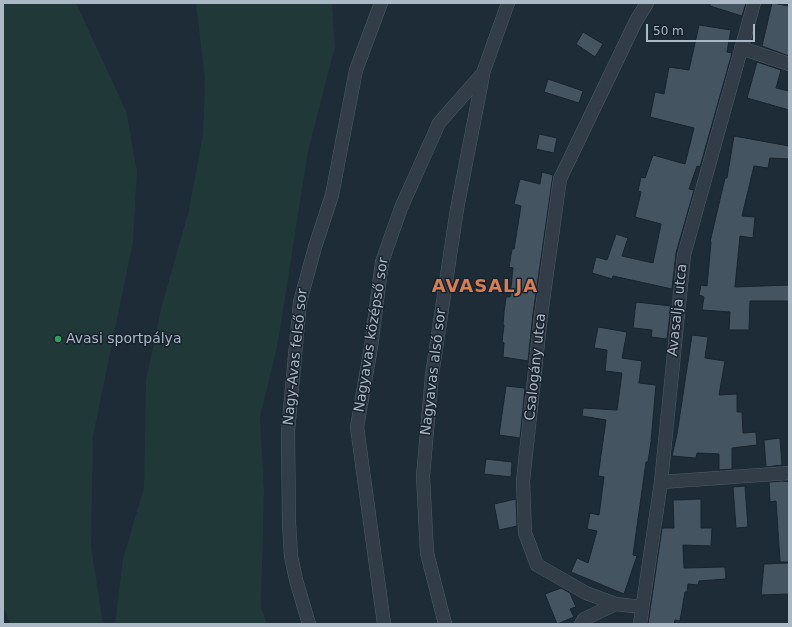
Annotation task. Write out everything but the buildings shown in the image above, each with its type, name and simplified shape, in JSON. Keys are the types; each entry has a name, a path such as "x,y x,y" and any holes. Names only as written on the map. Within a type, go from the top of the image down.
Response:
{"street":[{"name":"Nagy-Avas felső sor","path":"309,624 296,580 289,523 288,431 300,302 314,247 332,194 356,70 381,3"},
{"name":"Nagyavas középső sor","path":"384,624 357,427 382,262 401,208 439,123 483,73 508,3"},
{"name":"Csalogány utca","path":"642,607 616,604 586,593 537,565 525,533 523,481 541,315 560,179 636,21 647,3"},
{"name":"Avasalja utca","path":"640,624 661,482 684,255 754,3"},
{"path":"741,48 789,64"},
{"name":"Nagyavas alsó sor","path":"445,624 427,553 423,476 432,376 457,209 483,73"},
{"path":"661,482 789,473"},
{"path":"581,624 584,619 616,604"}],"green space":[{"name":"Avasi sportpálya","path":"3,3 76,3 126,111 137,171 133,242 93,436 91,546 103,624 10,624 3,606"},
{"path":"196,3 332,3 335,47 308,151 278,342 260,417 264,492 261,607 267,624 115,624 123,559 144,487 146,380 162,305 189,210 203,134 205,80"}],"place":[{"name":"Avasi sportpálya","path":"58,339"}],"district":[{"name":"AVASALJA","path":"485,287"}]}
